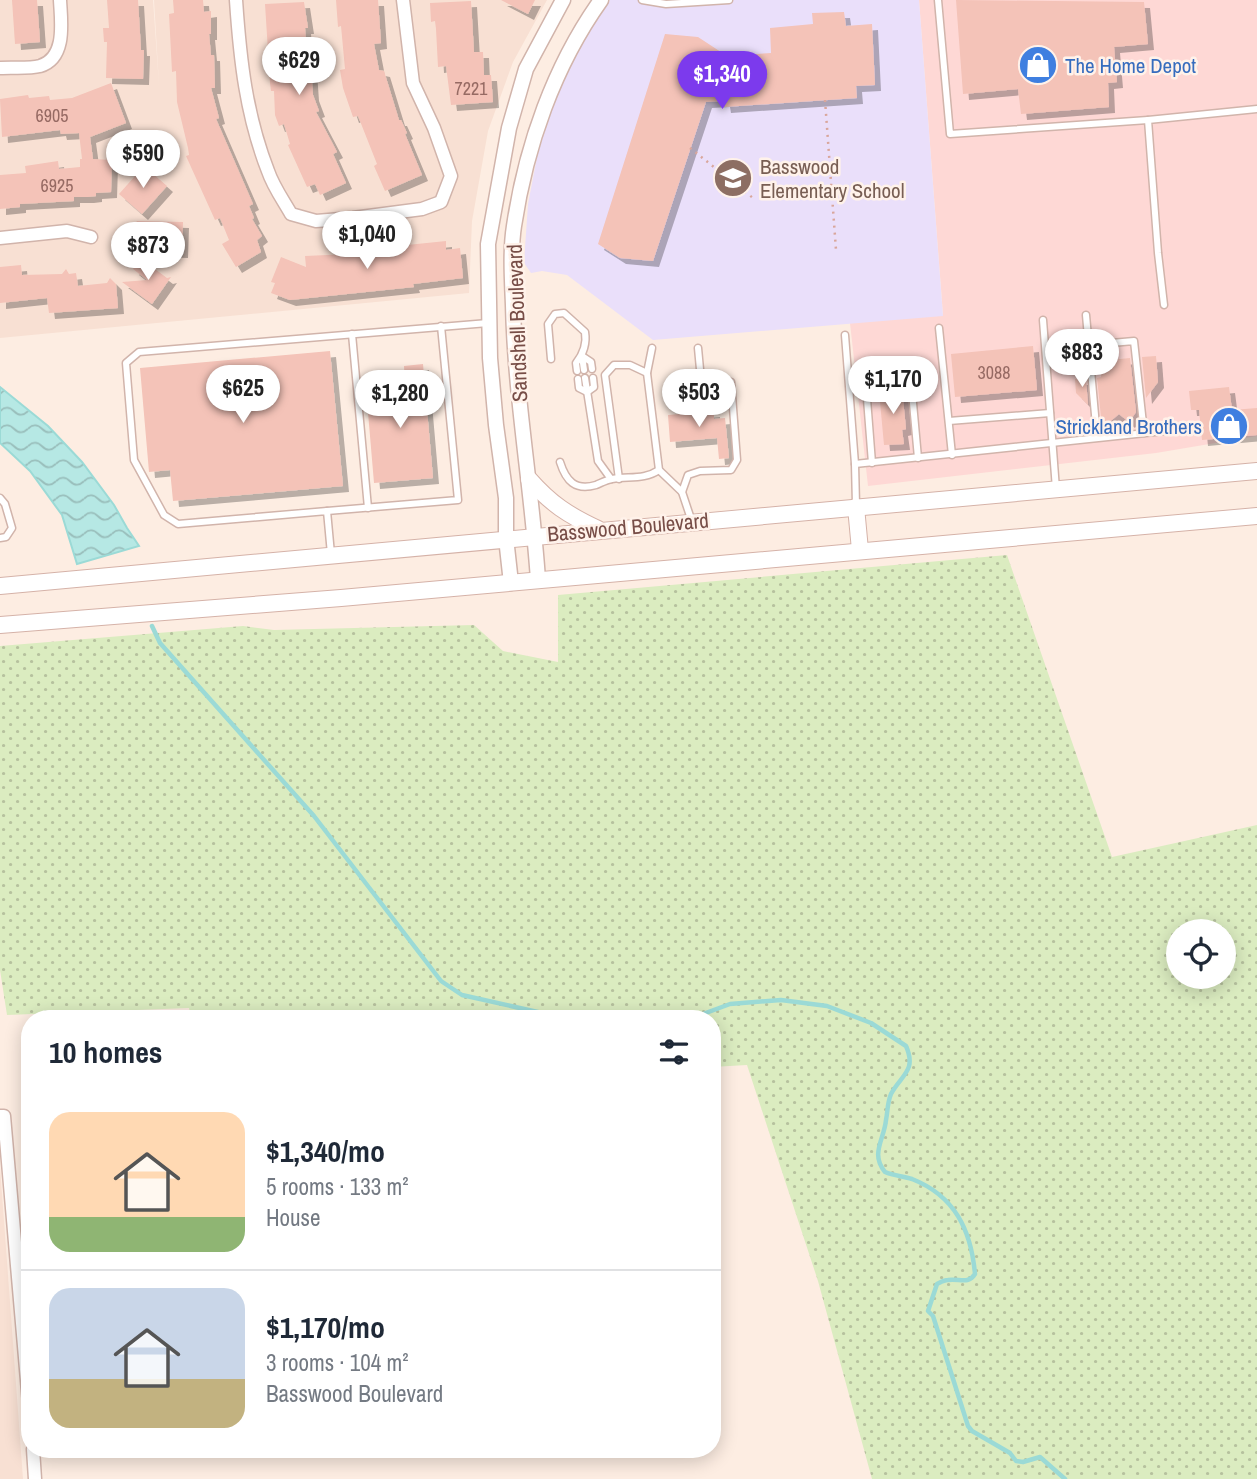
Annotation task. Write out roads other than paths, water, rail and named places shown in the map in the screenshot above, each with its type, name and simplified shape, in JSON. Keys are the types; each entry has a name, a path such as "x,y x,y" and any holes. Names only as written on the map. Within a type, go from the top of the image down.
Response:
{"main road":[{"name":"Basswood Boulevard","path":"0,586 1257,471"},
{"path":"529,480 547,500 600,530"},
{"path":"856,507 860,550"},
{"name":"Basswood Boulevard","path":"0,625 511,583 1257,516"}],"street":[{"path":"0,68 40,66 50,61 57,51 61,35 60,0"},
{"path":"236,0 241,74 252,126 268,174 290,214 316,221 422,209 441,202 451,176 414,83 403,0"},
{"name":"Sandshell Boulevard","path":"511,583 506,538 506,498 496,425 489,323 488,244 509,128 526,69 563,0"},
{"name":"Sandshell Boulevard","path":"538,580 514,354 513,228 544,105 587,19 601,0"},
{"path":"0,238 67,231 91,237"},
{"path":"2,1116 21,1319"},
{"path":"34,1458 35,1479"}],"lane":[{"path":"642,0 666,4 729,0"},
{"path":"938,0 950,134 1148,120 1257,109"},
{"path":"1148,120 1164,306"},
{"path":"551,359 548,324 555,314 564,313 585,332 586,342 582,356 576,363 585,374"},
{"path":"1086,315 1097,437"},
{"path":"1043,320 1056,489"},
{"path":"442,326 458,500 178,524 164,515 134,460 126,363 139,352 442,326 489,323"},
{"path":"939,328 952,455"},
{"path":"352,334 368,508"},
{"path":"845,335 856,507"},
{"path":"1089,345 1134,341 1144,433"},
{"path":"652,348 647,373 659,470 682,492 692,522"},
{"path":"682,492 688,475 706,470 731,470 737,460 731,382 720,379 701,380 698,348"},
{"path":"582,356 591,362 585,374 598,461 611,479"},
{"path":"619,479 605,375 614,365 630,365 647,373"},
{"path":"873,463 866,386 876,370 895,368 911,380 918,458"},
{"path":"949,421 1050,413"},
{"path":"855,464 1174,430"},
{"path":"560,462 564,477 573,484 596,485 611,479 650,476 659,470"},
{"path":"0,498 5,504 12,528 6,537 0,538"},
{"path":"327,511 331,554"}],"water":[{"path":"0,387 48,426 82,462 114,505 139,546 77,564 62,515 30,471 0,443"}],"waterway":[{"path":"152,626 160,643 314,816 441,981 462,995 529,1010"},
{"path":"714,1010 730,1004 781,1000 827,1006 871,1023 906,1046 909,1067 890,1098 878,1153 885,1172 927,1186 950,1205 970,1243 975,1274 966,1280 947,1280 937,1284 928,1311 933,1316 968,1426 1010,1453 1016,1461 1023,1462 1040,1457 1065,1479"}],"place":[{"name":"The Home Depot","path":"1038,65"},
{"name":"Basswood Elementary School","path":"733,178"},
{"name":"Strickland Brothers","path":"1229,426"}]}
